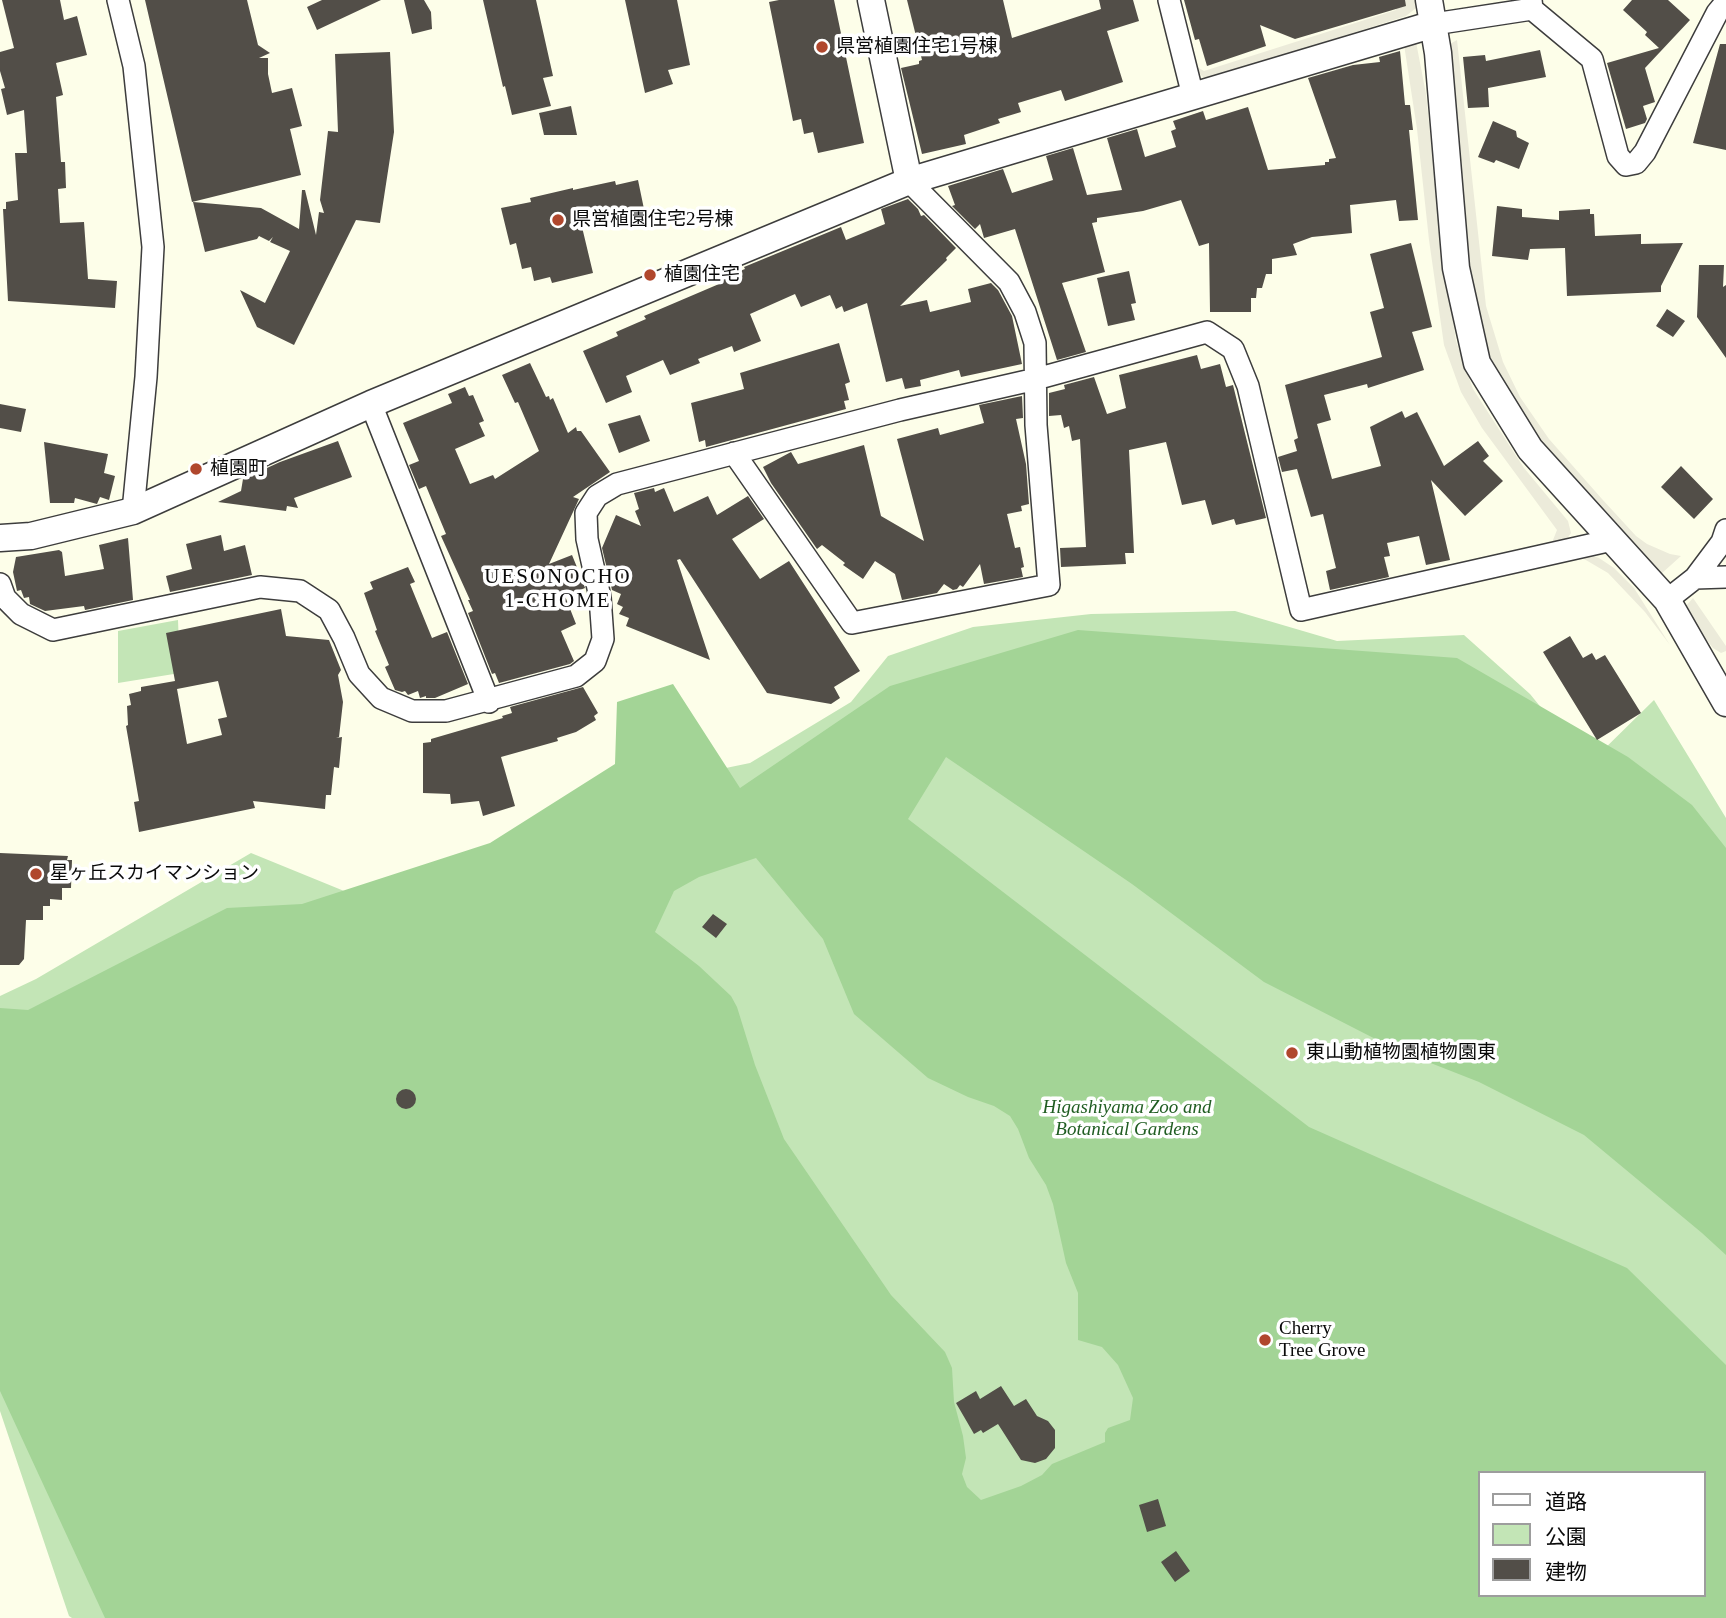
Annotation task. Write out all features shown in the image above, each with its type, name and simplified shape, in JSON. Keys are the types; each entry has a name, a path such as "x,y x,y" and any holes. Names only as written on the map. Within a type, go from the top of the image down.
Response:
{"street":[{"path":"118,0 134,66 153,247 146,377 133,511"},
{"path":"734,453 852,623 1049,584 1037,425 1035,343 1025,313 1009,282 909,181 871,0"},
{"path":"1169,0 1193,96"},
{"path":"0,538 31,536 133,511 371,404 909,181 1193,96 1431,12 1531,4 1592,59 1618,156 1626,165 1636,163 1645,152 1717,13 1726,2"},
{"path":"1431,12 1456,268 1477,363 1530,449 1667,600 1724,694"},
{"path":"0,584 5,598 20,614 53,630 260,587 300,591 329,610 359,674 381,698 412,711 446,711 489,702 576,676 595,661 603,639 600,597 587,539 586,513 597,496 617,484 900,410 1035,379 1207,332 1233,349 1248,386 1301,610 1612,540"},
{"path":"371,404 489,702"},
{"path":"1667,600 1695,578 1722,542 1726,530"},
{"path":"1695,578 1726,577"}],"green space":[{"name":"Higashiyama Zoo and Botanical Gardens","path":"1235,611 1337,641 1464,635 1530,694 1588,765 1654,700 1726,818 1726,1618 69,1616 0,1411 0,996 36,979 251,853 425,924 668,780 750,763 851,702 888,656 973,627 1091,614"},
{"path":"178,620 180,673 118,683 118,631"},
{"name":"Higashiyama Zoo and Botanical Gardens","path":"1078,630 1457,658 1628,757 1692,805 1726,848 1726,1255 1584,1135 1479,1082 1395,1049 1264,982 1132,884 946,757 908,819 1309,1127 1627,1268 1726,1365 1726,1618 105,1618 0,1391 0,1008 28,1010 227,908 302,904 490,843 615,764 617,702 673,684 740,788 890,686","holes":["756,858 823,939 854,1014 928,1078 994,1106 1010,1116 1053,1204 1066,1263 1078,1293 1078,1340 1102,1347 1118,1365 1133,1398 1130,1420 1108,1428 1105,1442 1052,1464 1042,1475 1021,1486 981,1500 967,1487 962,1474 966,1458 963,1436 954,1402 952,1368 945,1352 891,1295 784,1139 731,996 699,966 655,932 674,891 699,877"]}],"shaded area":[{"path":"1397,0 1415,0 1416,8 1406,16 1212,78 1203,77 1198,72 1197,67 1204,71 1396,10"},
{"path":"1403,38 1416,42 1426,94 1442,248 1456,341 1473,389 1524,468 1568,521 1571,533 1566,540 1551,545 1557,530 1482,428 1461,392 1444,345"},
{"path":"1457,40 1486,306 1503,362 1520,397 1549,439 1602,499 1636,536 1647,544 1681,556 1661,574 1548,462 1487,361 1469,293 1469,257 1448,77 1446,51 1450,44"},
{"path":"1588,554 1614,568 1634,588 1670,645 1645,612 1608,573 1579,556"},
{"path":"1693,598 1726,646 1726,651 1721,653 1713,648 1687,615 1685,607"}],"building":[{"path":"2,0 60,0 64,20 77,16 87,55 56,63 63,95 56,97 61,162 65,162 66,188 58,189 60,223 84,222 88,279 117,281 115,308 8,301 3,209 6,209 6,202 18,200 15,153 27,153 24,110 7,115 1,89 5,88 0,71 0,52 14,48"},
{"path":"145,0 247,0 258,45 270,53 259,58 268,58 272,93 292,88 302,126 290,129 301,175 192,202"},
{"path":"322,0 381,0 317,30 307,7"},
{"path":"404,0 424,0 431,12 432,29 412,34"},
{"path":"483,0 536,0 553,76 543,78 551,106 512,115"},
{"path":"625,0 677,0 690,65 668,70 673,84 645,93"},
{"name":"県営植園住宅1号棟","path":"834,0 864,143 818,153 813,132 804,134 801,119 793,121 769,2"},
{"path":"907,0 1003,0 1012,38 1101,9 1099,0 1133,0 1139,21 1107,31 1123,82 1065,101 1061,90 1018,103 1021,112 998,119 1000,123 964,135 966,144 922,154 901,68 919,64 922,60"},
{"path":"1184,0 1405,0 1406,6 1295,39 1260,25 1266,46 1207,66 1199,39 1195,40"},
{"path":"1632,0 1668,0 1690,20 1645,68 1655,102 1643,106 1647,119 1645,123 1626,129 1607,63 1659,48 1645,35 1647,32 1623,10"},
{"path":"1720,44 1726,44 1726,150 1693,143"},
{"path":"1540,50 1546,77 1488,88 1489,107 1468,108 1463,57 1485,55 1486,61"},
{"path":"1400,51 1405,105 1410,105 1413,130 1409,130 1418,220 1399,221 1396,200 1350,205 1352,233 1312,237 1293,244 1297,255 1272,259 1272,274 1266,274 1262,288 1257,288 1256,298 1251,298 1251,312 1210,312 1209,243 1199,246 1181,200 1143,211 1097,218 1097,222 1092,223 1105,272 1062,283 1086,352 1057,360 1015,229 984,238 980,224 975,229 952,206 955,205 948,186 1003,169 1012,193 1053,180 1046,156 1073,148 1087,195 1122,190 1107,138 1137,129 1145,157 1176,147 1171,131 1176,129 1173,121 1203,111 1206,120 1248,107 1268,170 1325,165 1329,159 1336,158 1308,78 1353,65 1380,62 1379,57"},
{"path":"390,52 394,132 380,223 356,220 294,345 257,327 240,290 265,303 290,251 270,242 273,237 269,241 259,236 257,239 205,252 193,202 261,208 299,229 302,190 305,190 316,235 319,212 324,213 320,200 328,131 338,132 335,54"},
{"path":"571,106 577,135 544,135 539,113"},
{"path":"1493,121 1516,131 1517,137 1529,143 1519,169 1496,160 1494,163 1478,157"},
{"path":"638,180 644,209 629,212 630,217 582,227 593,273 552,283 550,277 534,281 531,267 522,269 516,243 510,245 501,208 531,202 530,198 573,188 615,181 616,185"},
{"path":"908,199 921,216 924,215 956,248 900,306 927,300 930,312 971,302 968,289 991,283 998,290 1012,316 1022,364 961,377 959,370 920,380 921,386 905,389 902,378 886,382 867,303 844,312 842,306 836,309 830,295 801,307 795,294 750,314 761,341 734,352 732,346 698,359 700,363 670,375 663,360 626,376 632,392 606,403 583,351 618,336 616,332 646,319 644,316 719,284 717,280 745,269 744,267 841,227 846,240 885,224 881,209"},
{"path":"1497,206 1522,209 1522,217 1559,220 1559,211 1590,209 1590,214 1594,214 1595,236 1641,234 1641,244 1683,243 1661,286 1661,292 1567,296 1565,248 1530,249 1528,260 1492,256"},
{"path":"1411,243 1432,327 1412,332 1424,370 1368,388 1367,384 1324,395 1331,420 1317,424 1332,479 1381,466 1370,427 1402,411 1405,418 1417,412 1444,466 1478,441 1489,456 1483,461 1503,481 1465,516 1431,480 1450,560 1426,565 1419,536 1387,543 1390,556 1384,557 1389,577 1330,590 1326,571 1336,568 1323,514 1311,517 1297,469 1282,472 1278,457 1297,451 1294,440 1298,438 1285,385 1382,357 1370,312 1384,308 1370,254"},
{"path":"1699,265 1724,265 1726,358 1697,317"},
{"path":"1129,271 1136,303 1131,304 1135,320 1108,326 1097,278"},
{"path":"1667,309 1685,321 1673,337 1656,326"},
{"path":"839,343 850,382 845,384 849,400 844,401 846,409 706,447 705,440 699,442 691,403 744,389 740,373"},
{"path":"1197,355 1201,369 1220,364 1226,387 1233,385 1266,518 1236,525 1234,519 1212,525 1205,500 1182,505 1166,442 1129,450 1134,553 1125,553 1126,564 1061,567 1060,548 1086,547 1080,439 1072,441 1069,426 1064,428 1061,415 1049,416 1049,393 1065,389 1064,385 1094,377 1107,414 1126,408 1119,375"},
{"path":"530,363 546,397 549,396 550,400 553,398 568,433 576,427 577,431 581,431 610,472 573,497 579,499 549,564 572,555 585,588 565,596 576,624 561,631 574,661 499,683 495,673 492,674 468,613 473,611 470,600 441,536 446,534 426,486 419,489 409,465 419,461 403,423 452,403 448,394 465,387 469,396 473,395 484,421 479,423 485,436 455,449 470,484 493,475 495,479 539,451 518,402 515,403 502,375"},
{"path":"1022,396 1023,418 1016,419 1026,464 1029,504 1021,506 1022,511 1007,514 1015,548 1020,547 1023,577 984,584 980,564 963,587 960,585 953,590 944,584 937,593 902,600 895,574 875,561 863,579 822,545 817,549 771,483 763,467 791,452 798,464 864,445 881,516 924,541 897,439 938,428 940,435 984,423 979,405"},
{"path":"0,404 26,409 21,432 0,428"},
{"path":"640,415 650,441 619,453 608,424"},
{"path":"338,441 352,477 294,498 298,508 287,506 286,511 218,502 241,491 243,479"},
{"path":"44,442 108,454 104,473 115,476 109,500 100,497 97,504 75,498 74,503 50,503"},
{"path":"1681,466 1713,499 1694,519 1661,487"},
{"path":"654,488 655,492 664,488 674,512 708,496 717,515 748,496 764,519 732,539 760,579 789,561 860,671 834,687 840,698 831,704 767,693 680,559 677,560 710,660 626,626 629,618 619,614 623,607 617,604 621,594 612,590 602,548 616,515 641,526 635,511 639,509 634,493"},
{"path":"221,535 224,551 245,545 252,575 170,592 166,576 192,569 186,544"},
{"path":"128,538 133,600 85,610 84,606 45,611 30,604 29,597 24,598 21,590 17,591 13,572 16,557 59,550 62,552 65,576 104,569 99,545"},
{"path":"408,567 415,582 410,584 432,638 447,632 468,684 435,698 420,698 418,691 408,695 405,691 395,690 385,667 389,665 364,593 373,589 370,582"},
{"path":"281,609 286,636 329,640 341,670 338,675 343,702 339,737 336,738 342,737 339,768 334,767 331,795 326,795 325,809 253,801 255,808 139,832 134,802 139,801 126,726 127,706 131,705 129,694 141,691 141,687 175,681 166,633","holes":["218,681 227,717 218,719 222,735 187,744 177,689"]},
{"path":"1570,636 1583,658 1592,653 1596,660 1605,655 1641,713 1597,740 1543,652"},
{"path":"583,687 598,713 594,716 596,720 576,732 557,738 558,741 501,757 515,806 483,816 479,801 451,804 450,794 423,793 423,743 503,718 502,716 512,713 510,707"},
{"name":"星ヶ丘スカイマンション","path":"0,853 68,856 67,860 72,860 71,888 62,888 62,900 50,899 50,906 43,906 43,920 26,920 24,959 19,965 0,965"},
{"path":"713,914 727,924 716,938 702,927"},
{"path":"406,1089 413,1092 416,1099 413,1106 406,1109 399,1106 396,1099 399,1092"},
{"path":"1001,1386 1014,1406 1026,1399 1037,1416 1048,1421 1055,1430 1055,1448 1046,1459 1035,1463 1021,1460 998,1424 983,1433 981,1430 974,1434 956,1403 976,1391 980,1399"},
{"path":"1158,1499 1166,1526 1147,1532 1139,1505"},
{"path":"1176,1551 1190,1571 1175,1582 1161,1562"}],"place":[{"name":"県営植園住宅1号棟","path":"822,47"},
{"name":"県営植園住宅2号棟","path":"558,220"},
{"name":"植園住宅","path":"650,275"},
{"name":"植園町","path":"196,469"},
{"name":"星ヶ丘スカイマンション","path":"36,874"},
{"name":"東山動植物園植物園東","path":"1292,1053"},
{"name":"Cherry Tree Grove","path":"1265,1340"}],"district":[{"name":"UESONOCHO 1-CHOME","path":"558,589"}]}
